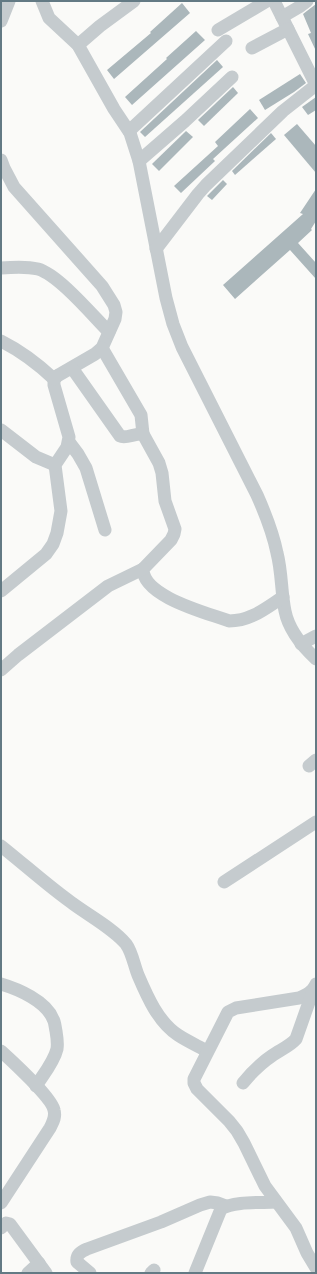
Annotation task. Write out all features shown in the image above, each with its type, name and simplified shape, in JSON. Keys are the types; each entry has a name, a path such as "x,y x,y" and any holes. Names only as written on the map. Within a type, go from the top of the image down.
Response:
{"street":[{"path":"1,21 9,1"},
{"path":"42,1 49,18 78,46 114,109 129,131 139,161 166,298 173,324 182,346 247,474 267,518 277,552 285,612 291,630 301,644 316,659"},
{"path":"78,46 100,26 134,1"},
{"path":"218,30 266,1"},
{"path":"156,249 206,185 283,112 316,85 274,1"},
{"path":"282,17 307,1"},
{"path":"252,48 288,29"},
{"path":"129,131 226,41"},
{"path":"139,161 232,78"},
{"path":"1,160 14,187 102,286 116,312 115,319 102,348 96,354 54,379 38,364 21,352 1,341"},
{"path":"1,268 24,267 38,269 50,274 109,332"},
{"path":"1,670 18,655 108,586 143,569 171,540 174,534 175,529 165,501 162,473 143,434 141,415 102,348"},
{"path":"72,368 122,438 143,434"},
{"path":"1,591 46,554 53,544 57,533 61,511 55,465 67,447 69,437 54,385 54,380 57,376"},
{"path":"1,430 36,457 55,465"},
{"path":"69,442 86,468 105,530"},
{"path":"143,569 143,573 148,582 169,600 230,621 239,621 248,618 284,597"},
{"path":"301,644 316,636"},
{"path":"224,882 314,826"},
{"path":"1,846 71,903 115,934 126,945 138,975 154,1008 168,1027 178,1035 207,1052"},
{"path":"1,984 17,989 40,1003 47,1009 54,1019 57,1049 54,1058 36,1086"},
{"path":"315,986 308,994 299,998 236,1008 228,1012 195,1075 194,1083 229,1121 237,1132 265,1186 296,1228 307,1253 316,1268"},
{"path":"243,1083 261,1064 296,1039 315,986"},
{"path":"1,1050 52,1104 55,1111 54,1119 50,1128 1,1203"},
{"path":"90,1273 77,1262 77,1257 80,1252 161,1222 200,1205 210,1202 226,1206 276,1202"},
{"path":"195,1273 218,1216 222,1209 226,1206"},
{"path":"1,1228 6,1224 10,1224 42,1268 28,1273"}],"building":[{"path":"182,3 190,13 114,79 107,70 151,33 150,32"},
{"path":"316,4 316,51 308,34 311,33 303,14"},
{"path":"196,31 205,40 132,105 125,97"},
{"path":"217,60 223,67 145,137 140,132"},
{"path":"300,74 306,83 265,110 259,100"},
{"path":"233,87 238,93 204,126 198,120"},
{"path":"316,97 316,110 308,115 302,107"},
{"path":"250,109 258,118 213,159 215,161 181,193 174,186 218,146 215,142"},
{"path":"297,124 316,146 316,173 284,135"},
{"path":"186,131 193,137 159,171 152,164"},
{"path":"271,133 276,139 235,175 232,171"},
{"path":"223,180 227,184 212,200 207,196"},
{"path":"316,189 316,221 311,229 312,230 298,243 316,263 316,279 290,250 235,299 223,285 303,214 300,213"}]}
